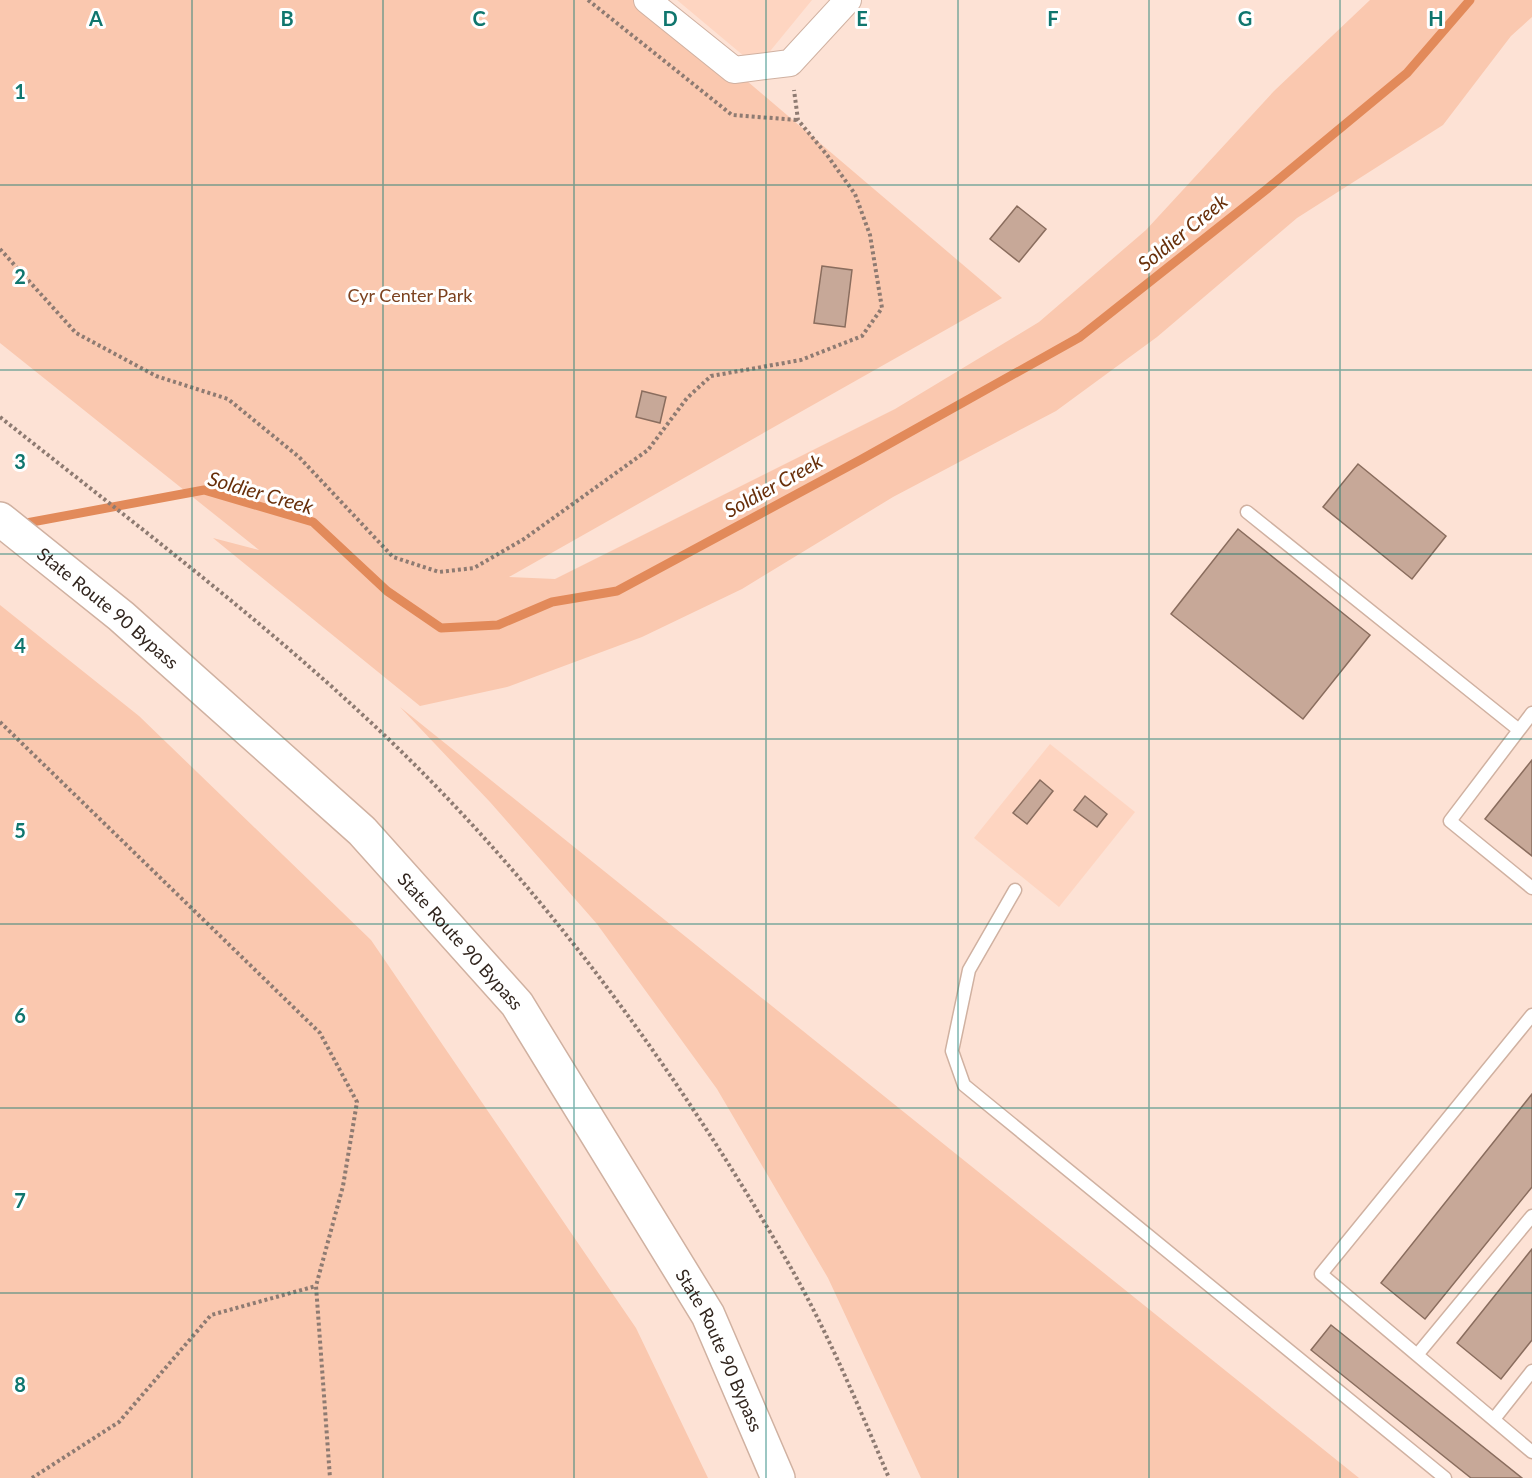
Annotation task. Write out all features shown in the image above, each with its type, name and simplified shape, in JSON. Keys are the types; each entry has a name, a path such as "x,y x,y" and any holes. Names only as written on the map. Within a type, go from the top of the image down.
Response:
{"highway":[{"name":"State Route 90 Bypass","path":"0,519 121,615 362,831 517,1004 708,1315 778,1478"}],"street":[{"path":"647,0 734,70 790,63 848,0"}],"lane":[{"path":"1247,512 1519,730"},
{"path":"1532,713 1450,821 1532,888"},
{"path":"1015,890 969,970 952,1051 964,1085 1445,1478"},
{"path":"1532,1015 1321,1274 1532,1452"},
{"path":"1417,1355 1532,1216"},
{"path":"1494,1419 1532,1371"}],"path":[{"path":"588,0 732,115 798,120"},
{"path":"0,249 75,333 156,376 228,399 299,457 393,557 439,572 474,568 524,539 648,450 687,398 711,376 801,360 862,336 882,308 870,235 855,194 798,120 790,63"},
{"path":"0,417 241,609 332,687 440,790 512,868 604,983 702,1122 788,1263 846,1377 889,1478"},
{"path":"0,723 320,1033 357,1102 344,1186 316,1286 330,1478"},
{"path":"32,1478 119,1422 211,1315 316,1286"}],"shaded area":[{"path":"677,0 812,0 757,67"},
{"path":"1050,744 1135,812 1059,907 974,838"}],"green space":[{"name":"Cyr Center Park","path":"0,0 647,0 734,70 1002,298 509,577 555,579 895,409 1039,322 1146,230 1274,91 1370,0 1532,0 1532,17 1511,36 1443,125 1297,218 1157,337 1056,411 893,497 742,589 642,637 507,687 420,706 213,538 259,550 0,343"},
{"path":"0,605 139,716 371,940 636,1328 708,1478 0,1478"},
{"path":"400,707 1359,1478 921,1478 828,1278 717,1089 597,924 490,802"}],"building":[{"path":"1017,206 1046,229 1019,262 990,239"},
{"path":"822,266 852,270 845,327 814,323"},
{"path":"642,391 666,397 660,423 636,417"},
{"path":"1358,464 1446,536 1412,579 1323,507"},
{"path":"1238,529 1370,635 1303,719 1171,614"},
{"path":"1532,760 1532,856 1485,819"},
{"path":"1040,780 1053,791 1027,824 1013,813"},
{"path":"1085,796 1107,814 1097,827 1074,810"},
{"path":"1532,1094 1532,1187 1425,1319 1381,1283"},
{"path":"1532,1249 1532,1340 1501,1379 1457,1343"},
{"path":"1331,1325 1522,1478 1471,1478 1311,1350"}],"waterway":[{"name":"Soldier Creek","path":"21,524 204,490 313,522 387,591 441,628 498,625 552,602 617,591 862,459 1080,337 1267,189 1407,73 1470,0"}]}
